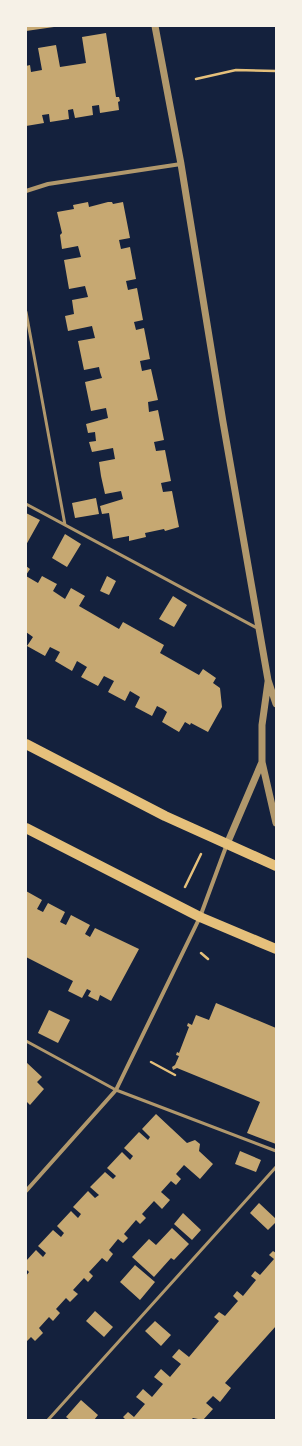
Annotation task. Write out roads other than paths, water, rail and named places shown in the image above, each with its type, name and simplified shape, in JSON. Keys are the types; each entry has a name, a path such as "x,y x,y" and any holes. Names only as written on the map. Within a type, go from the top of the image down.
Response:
{"main road":[{"path":"26,744 165,816 276,866"},
{"path":"26,828 200,916 276,948"}],"street":[{"path":"154,26 181,164 223,422 268,680 276,704"},
{"path":"26,191 48,184 181,164"},
{"path":"268,680 262,725 262,762 276,823"},
{"path":"26,1191 116,1090 200,916 227,844 262,762"}],"lane":[{"path":"26,312 65,525"},
{"path":"26,504 259,629"},
{"path":"26,1041 116,1090 276,1151"},
{"path":"48,1420 276,1167"}]}
